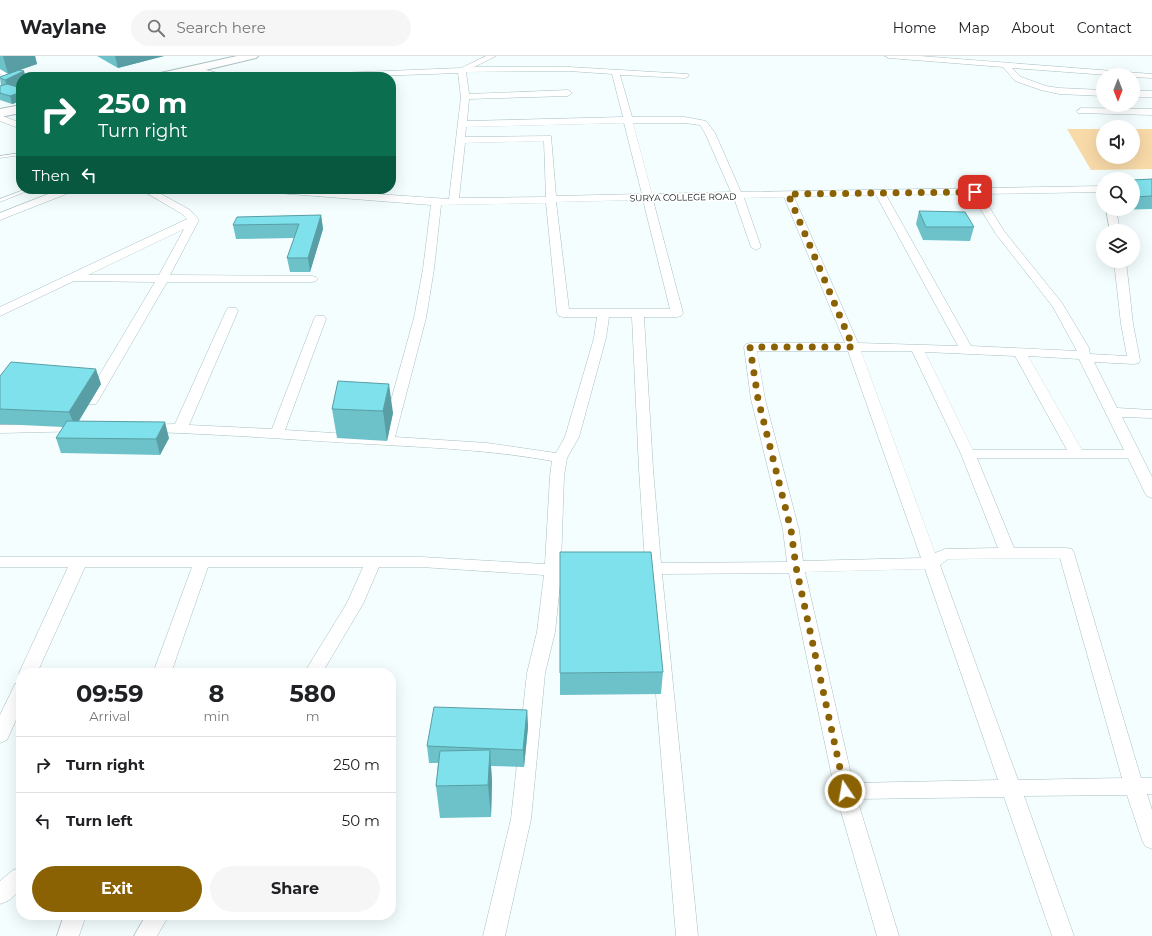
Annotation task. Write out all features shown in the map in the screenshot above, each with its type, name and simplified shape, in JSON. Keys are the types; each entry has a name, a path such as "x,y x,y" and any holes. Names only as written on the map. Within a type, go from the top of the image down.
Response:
{"main road":[{"path":"181,72 252,56"},
{"path":"0,114 16,110"}],"street":[{"path":"462,70 492,56"},
{"path":"889,56 1152,76"},
{"path":"1019,56 1021,67"},
{"path":"1006,66 1018,79 1044,88 1059,91 1096,93"},
{"path":"194,69 205,72"},
{"path":"396,73 462,70 569,69 685,76"},
{"path":"454,202 462,140 465,97 462,70"},
{"path":"396,81 444,71"},
{"path":"0,72 16,78"},
{"path":"462,140 548,138 551,200 563,313 677,313 616,73"},
{"path":"465,97 568,93"},
{"path":"1140,94 1152,94"},
{"path":"1081,111 1152,112"},
{"path":"0,118 16,124"},
{"path":"463,124 628,120 685,120 704,123 738,196 756,247"},
{"path":"975,192 1000,232 1058,306 1083,348 1085,357 1134,454 1152,494"},
{"name":"SURYA COLLEGE ROAD","path":"330,194 454,202 788,194 1096,192"},
{"path":"880,193 967,350"},
{"path":"0,217 58,194"},
{"path":"154,194 186,212 194,220"},
{"path":"788,194 853,347 932,563 1063,936"},
{"path":"387,441 393,413 416,335 426,284 436,202"},
{"path":"81,417 150,302 194,220"},
{"path":"0,312 194,220"},
{"path":"888,936 845,791 796,567 791,530 758,399 750,347 917,348 1019,352 1134,360 1127,324 1121,268"},
{"path":"70,278 312,279"},
{"path":"180,429 232,310"},
{"path":"494,936 521,819 536,673 546,632 553,570 557,476 560,458 572,437 600,338 604,313"},
{"path":"638,313 641,388 654,569 687,936"},
{"path":"277,434 320,318"},
{"path":"917,348 968,454 1008,553"},
{"path":"1019,352 1076,454"},
{"path":"1113,412 1152,414"},
{"path":"0,429 81,417 97,428"},
{"path":"134,428 277,434 500,448 560,458"},
{"path":"968,454 1134,454"},
{"path":"0,562 421,562 553,570 796,567 932,563 945,554 1066,553 1143,786 1152,840"},
{"path":"30,668 79,562"},
{"path":"164,668 202,562"},
{"path":"316,668 355,604 373,562"},
{"path":"0,735 16,700"},
{"path":"845,791 1143,786"},
{"path":"0,894 16,881"},
{"path":"68,936 73,920"},
{"path":"145,936 155,920"}],"lane":[{"path":"0,157 16,155"},
{"path":"0,201 18,194"}],"shaded area":[{"path":"1067,129 1096,129 1096,164 1140,164 1140,129 1152,129 1152,169 1091,170"}],"building":[{"path":"19,70 24,71 16,72 16,75 5,80 0,77"},
{"path":"7,84 16,87 16,94 10,96 0,93 0,86"},
{"path":"1152,179 1152,196 1140,197 1140,180"},
{"path":"919,211 965,212 974,227 926,227"},
{"path":"321,215 308,258 287,258 299,224 233,225 237,217"},
{"path":"11,362 96,369 69,412 0,409 0,376"},
{"path":"338,381 389,384 383,411 332,409"},
{"path":"67,421 165,422 156,439 56,438"},
{"path":"560,552 651,552 663,672 560,673"},
{"path":"434,707 527,710 523,750 427,746"},
{"path":"490,750 488,785 436,786 440,751"}],"route":[{"path":"845,791 796,567 791,530 758,399 751,362 750,347 853,347 788,194 975,192"}]}
